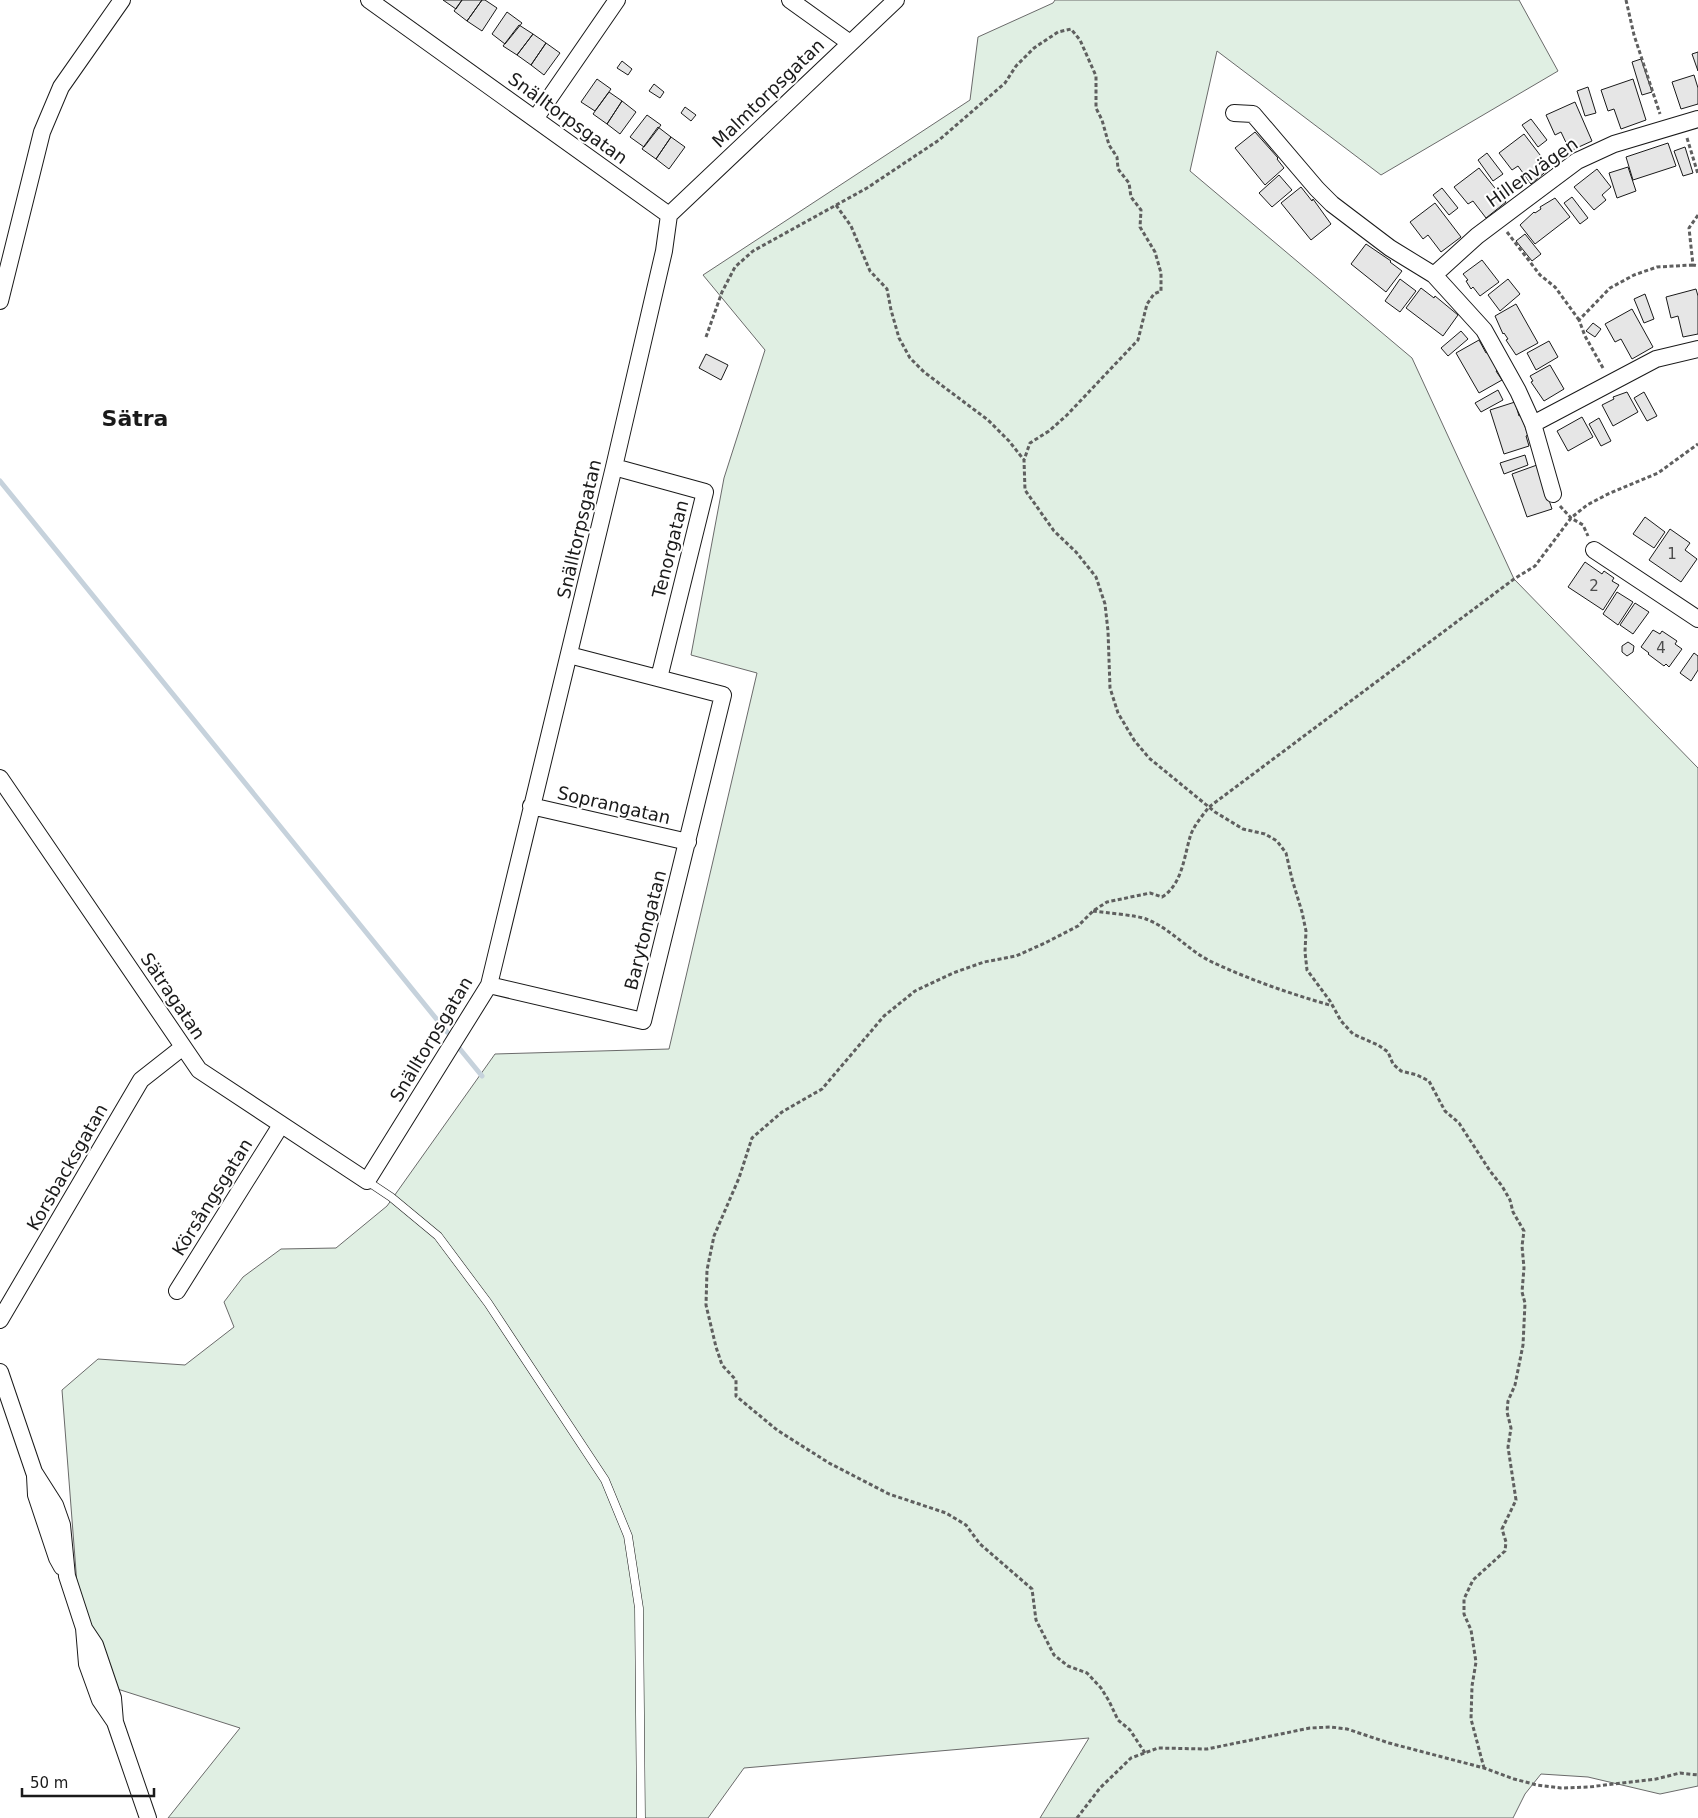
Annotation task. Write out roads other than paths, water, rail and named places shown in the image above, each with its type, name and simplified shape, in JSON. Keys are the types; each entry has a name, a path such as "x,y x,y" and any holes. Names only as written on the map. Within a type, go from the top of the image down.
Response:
{"street":[{"path":"0,301 42,132 61,87 122,0"},
{"name":"Snälltorpsgatan","path":"367,1181 489,985 614,467 664,251 669,215 369,0"},
{"path":"535,119 618,0"},
{"path":"790,0 850,43"},
{"name":"Malmtorpsgatan","path":"669,215 896,0"},
{"path":"1234,113 1253,114 1332,204 1390,248 1434,275 1484,330 1518,391 1533,424 1552,494"},
{"name":"Hillenvägen","path":"1434,275 1449,260 1577,161 1614,144 1698,118"},
{"path":"1533,424 1656,360 1698,349"},
{"name":"Tenorgatan","path":"614,467 705,492 659,678"},
{"path":"1594,550 1698,619"},
{"path":"569,655 659,678"},
{"name":"Barytongatan","path":"489,985 643,1021 723,695 659,678"},
{"name":"Sätragatan","path":"0,778 199,1070 281,1126 367,1181"},
{"name":"Soprangatan","path":"531,806 688,842"},
{"name":"Korsbacksgatan","path":"0,1320 141,1080 183,1048"},
{"name":"Körsångsgatan","path":"177,1291 281,1126"},
{"path":"0,1372 34,1472 36,1495 57,1558 67,1576 84,1628 87,1664 100,1700 115,1722 148,1818"}],"lane":[{"path":"367,1181 391,1197 438,1236 488,1303 605,1480 628,1536 639,1608 641,1818"}],"waterway":[{"path":"0,481 447,1032"},
{"path":"455,1043 482,1076"}],"district":[{"name":"Sätra","path":"135,418"}]}
